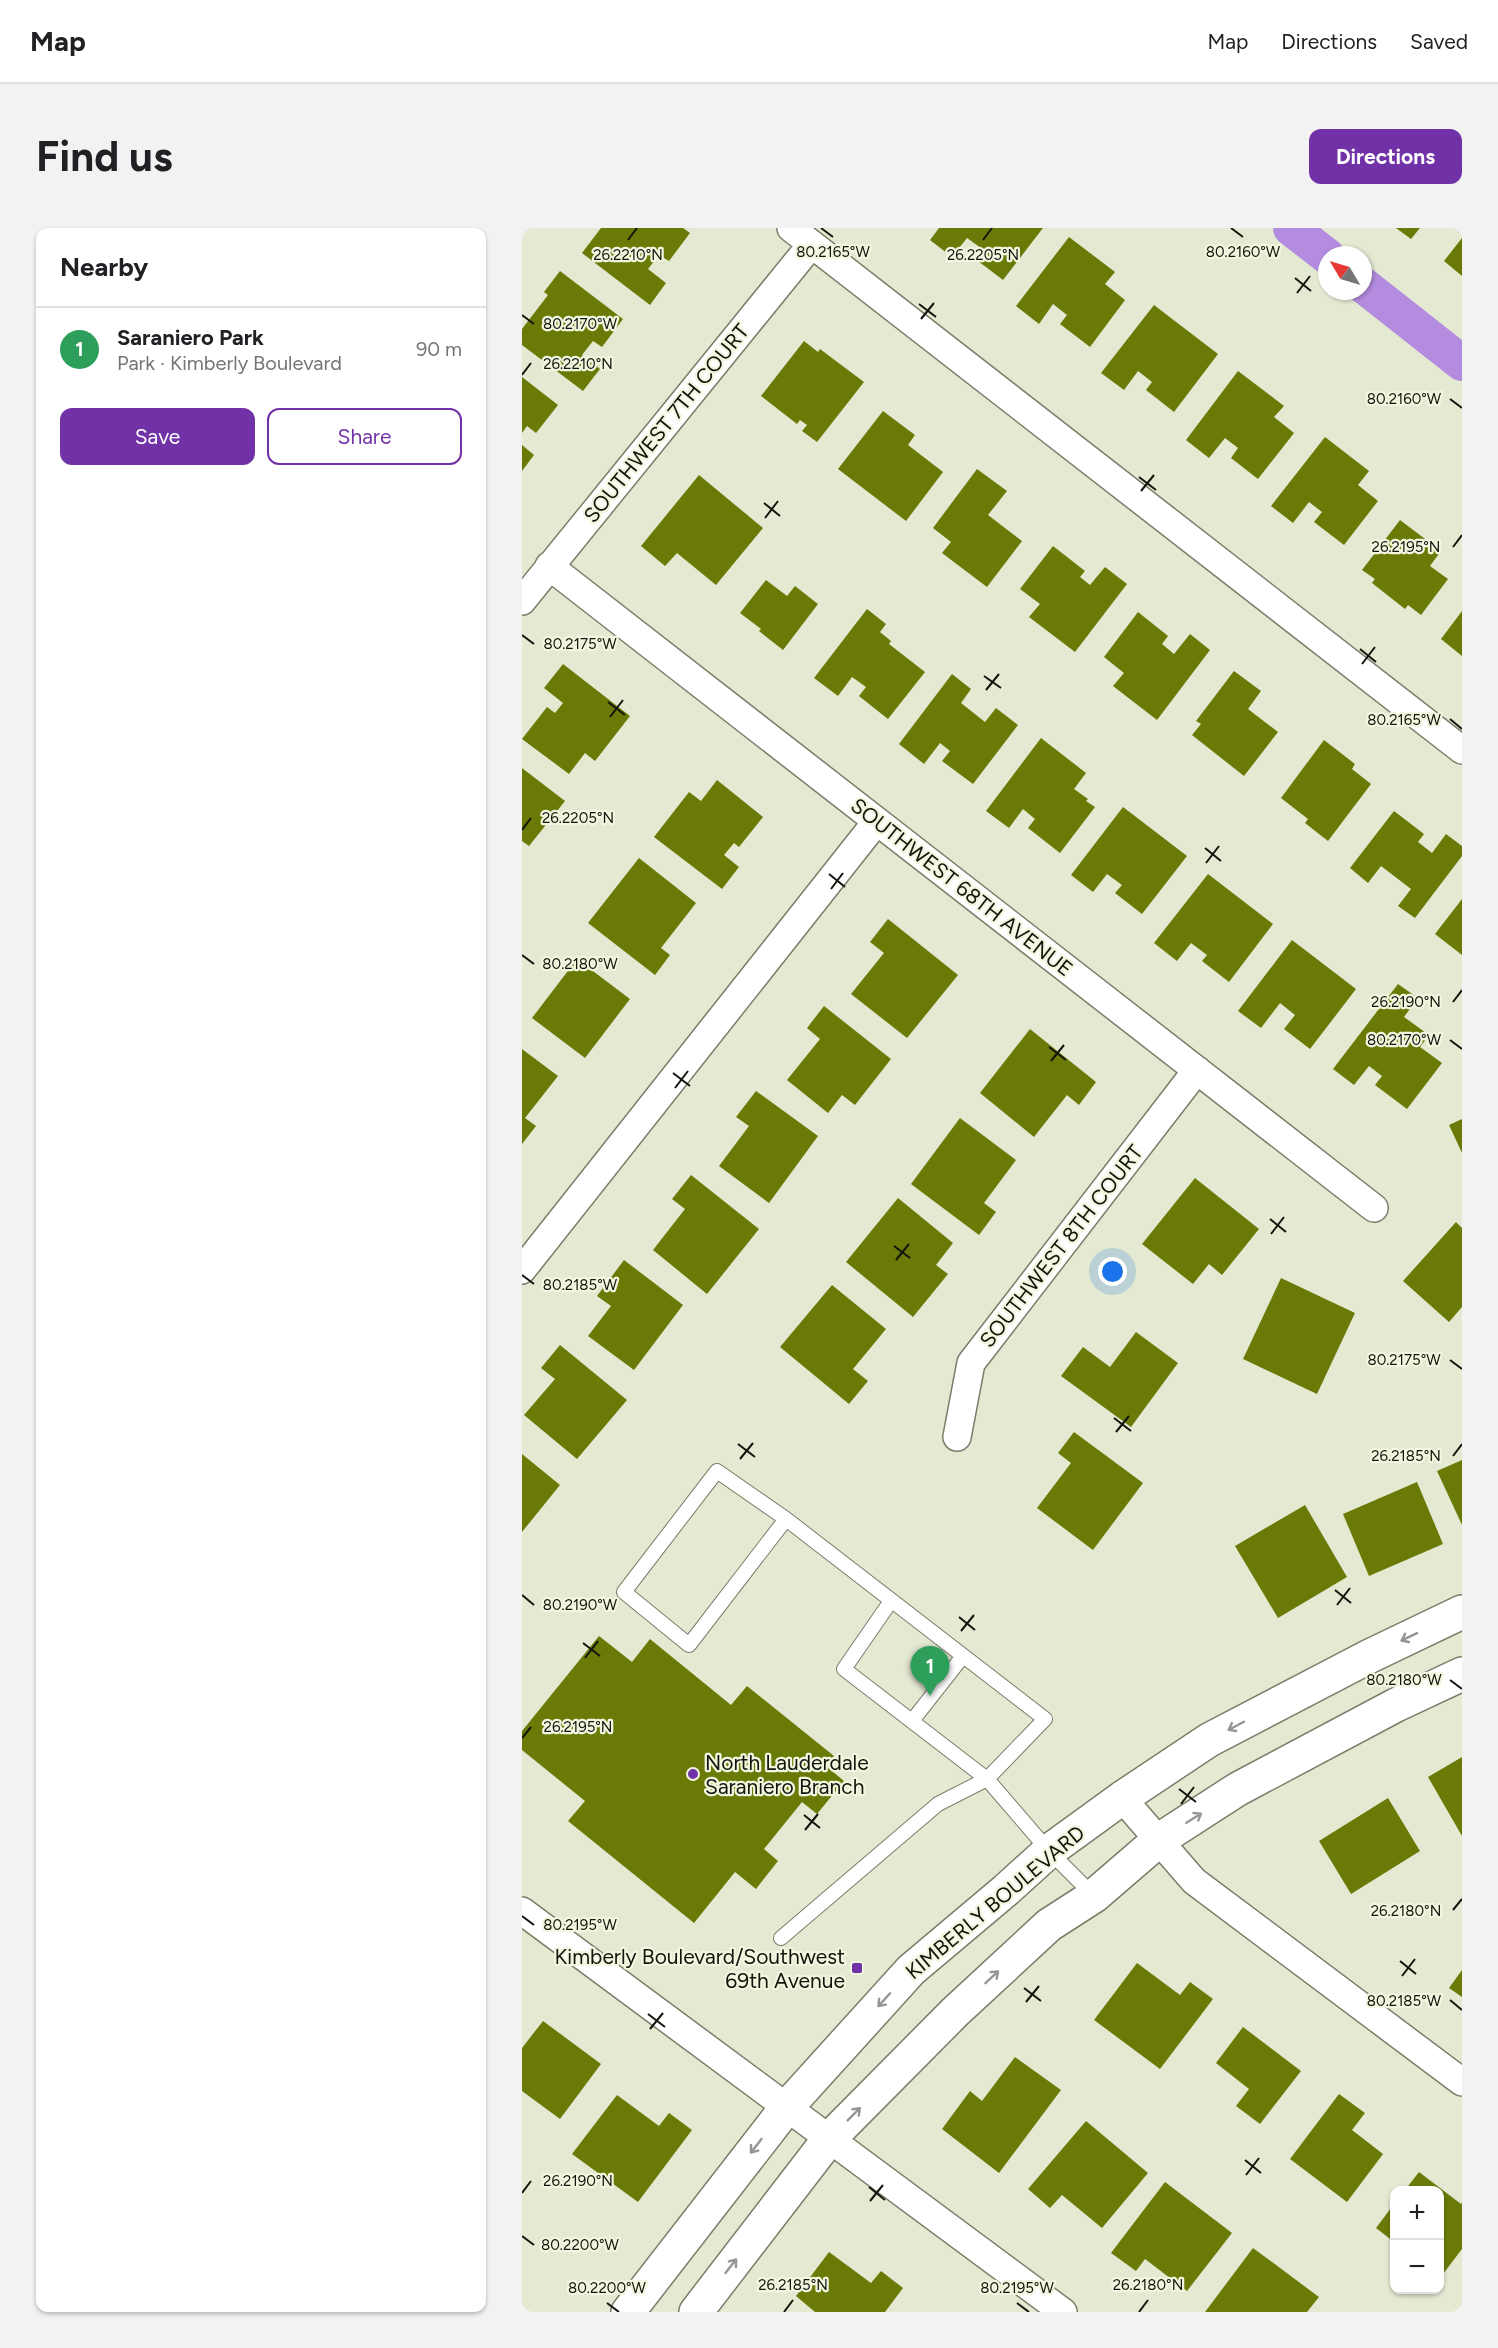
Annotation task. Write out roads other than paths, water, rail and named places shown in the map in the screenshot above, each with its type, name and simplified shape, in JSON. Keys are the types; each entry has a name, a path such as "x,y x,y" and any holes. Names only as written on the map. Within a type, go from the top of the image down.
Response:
{"street":[{"name":"SOUTHWEST 7TH COURT","path":"522,602 801,236"},
{"path":"801,236 1462,750"},
{"name":"SOUTHWEST 68TH AVENUE","path":"549,566 1374,1208"},
{"path":"522,1270 877,821"},
{"name":"SOUTHWEST 8TH COURT","path":"957,1437 971,1363 1197,1070"},
{"name":"KIMBERLY BOULEVARD","path":"628,2312 786,2107 911,1970 1049,1851 1122,1798 1209,1740 1370,1656 1462,1612"},
{"path":"696,2312 829,2139 955,2012 1049,1925 1094,1896 1159,1840 1238,1790 1396,1706 1462,1674"},
{"path":"1122,1798 1194,1881 1462,2082"},
{"path":"522,1911 1063,2312"}],"lane":[{"path":"781,1938 938,1804 987,1779 1045,1719 786,1519 717,1471 624,1592 689,1645 786,1519"},
{"path":"891,1601 844,1669 987,1779 1049,1851 1094,1896"},
{"path":"912,1721 963,1656"}],"waterway":[{"path":"1291,228 1318,249"},
{"path":"1372,292 1462,363"}],"place":[{"name":"Saraniero Park","path":"930,1696"},
{"name":"North Lauderdale Saraniero Branch","path":"693,1774"},
{"name":"Kimberly Boulevard/Southwest 69th Avenue","path":"857,1968"}]}
